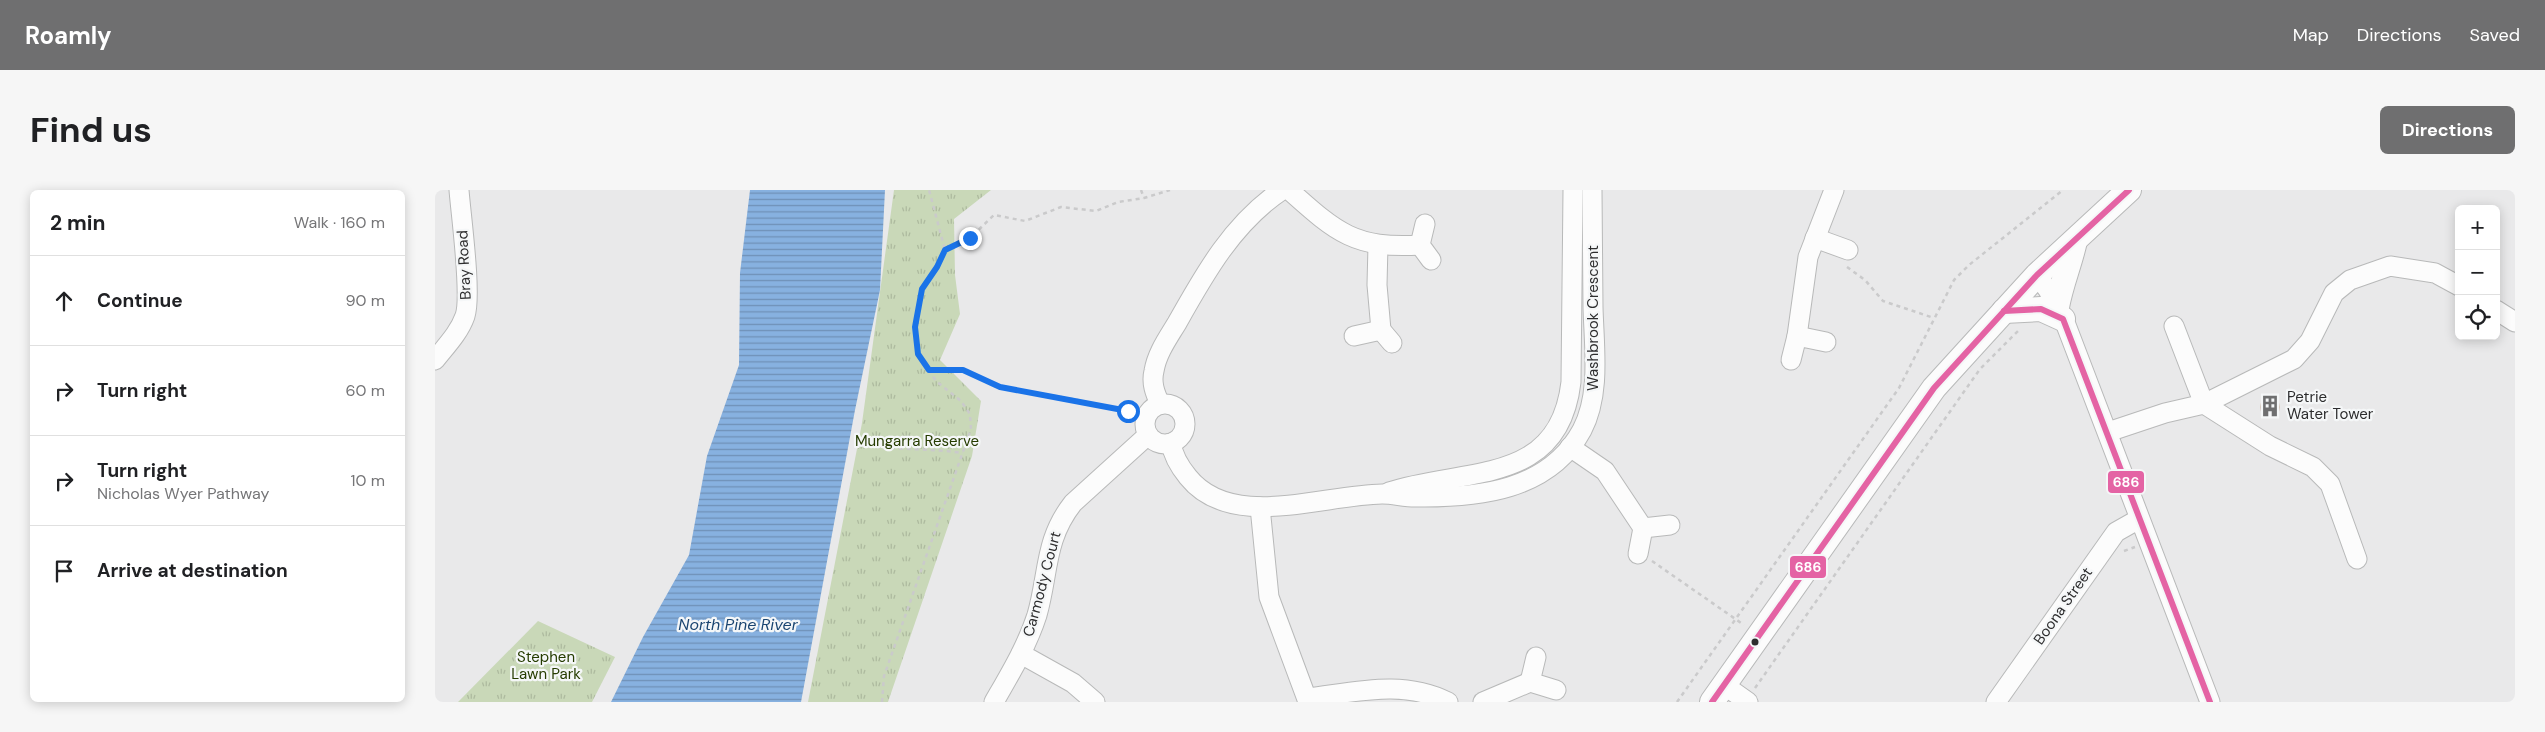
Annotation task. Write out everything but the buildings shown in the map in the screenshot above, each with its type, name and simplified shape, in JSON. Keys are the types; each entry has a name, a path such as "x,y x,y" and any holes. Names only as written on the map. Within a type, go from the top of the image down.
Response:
{"main road":[{"path":"1718,694 1934,388 2037,275 2129,190"},
{"path":"2004,310 2041,309 2060,313 2061,285 2071,263 2075,239"}],"street":[{"name":"Bray Road","path":"435,360 457,332 466,314 467,296 459,190"},
{"path":"1160,404 1153,385 1156,361 1200,282 1221,249 1243,222 1265,202 1282,190"},
{"path":"1289,190 1338,232 1359,241 1426,252 1425,224"},
{"name":"Washbrook Crescent","path":"1382,494 1413,484 1512,465 1541,449 1562,419 1569,403 1571,382 1573,190"},
{"name":"Washbrook Crescent","path":"1171,443 1177,462 1196,487 1208,496 1241,507 1259,507 1382,494 1415,497 1490,492 1508,489 1527,482 1548,469 1570,447 1590,412 1593,395 1592,190"},
{"path":"1791,360 1797,336 1806,270 1832,244 1834,190"},
{"path":"1354,336 1386,337 1377,286 1377,245"},
{"path":"2108,432 2165,413 2204,404 2294,359 2310,341 2335,292 2350,280 2390,266 2435,273 2455,284"},
{"path":"2037,275 2060,313 2108,432 2139,519 2210,702"},
{"path":"2500,313 2515,322"},
{"path":"2174,326 2204,404 2270,446 2313,468 2330,484 2357,559"},
{"path":"1797,336 1826,342"},
{"path":"1160,404 1174,405 1179,409 1185,422 1182,435 1171,443 1158,443 1148,435 1144,423 1146,416 1149,411 1160,404"},
{"name":"Carmody Court","path":"994,702 1021,654 1037,613 1049,552 1063,516 1073,503 1148,435"},
{"path":"1570,447 1605,471 1643,528 1638,554"},
{"path":"1259,507 1269,597 1290,657 1308,700 1400,688 1427,693 1449,702"},
{"name":"Boona Street","path":"1995,702 2115,532 2139,519"},
{"path":"1643,528 1670,525"},
{"path":"1021,654 1073,683 1095,702"},
{"path":"1530,682 1537,657"},
{"path":"1483,702 1530,682 1556,690"},
{"path":"1718,694 1751,697"}],"path":[{"path":"929,190 945,250"},
{"path":"1141,190 1144,198"},
{"path":"882,702 884,676 971,429 970,414 961,401 936,380 918,354 915,327 922,289 937,267 945,250 970,238 994,215 1025,221 1061,207 1096,211 1118,202 1144,198 1170,190"},
{"path":"1677,702 1899,388 1949,289 1961,272 2063,190"},
{"path":"1832,244 1833,257 1865,280 1883,302 1934,318"},
{"path":"1751,697 1980,369 2023,325"},
{"path":"929,370 963,370 1000,387 1073,399 1146,416"},
{"path":"859,445 911,451 927,449 963,453"},
{"path":"1638,554 1645,556 1758,635"}],"green space":[{"name":"Mungarra Reserve","path":"894,190 991,190 954,219 955,275 960,314 940,360 981,401 972,456 888,702 808,702 862,423"},
{"name":"Stephen Lawn Park","path":"538,621 615,657 592,702 458,702"}],"water":[{"name":"North Pine River","path":"750,190 885,190 880,290 855,410 801,702 611,702 643,637 689,555 707,456 739,365 740,273"}],"transit line":[{"name":"686","path":"1712,702 1934,388 2037,275 2129,190"},
{"name":"686","path":"2004,311 2041,309 2063,319 2210,702"}],"place":[{"name":"Petrie Water Tower","path":"2270,406"}],"route":[{"path":"970,238 945,250 937,267 922,289 915,327 918,354 929,370 963,370 1000,387 1073,399 1128,411"}]}
